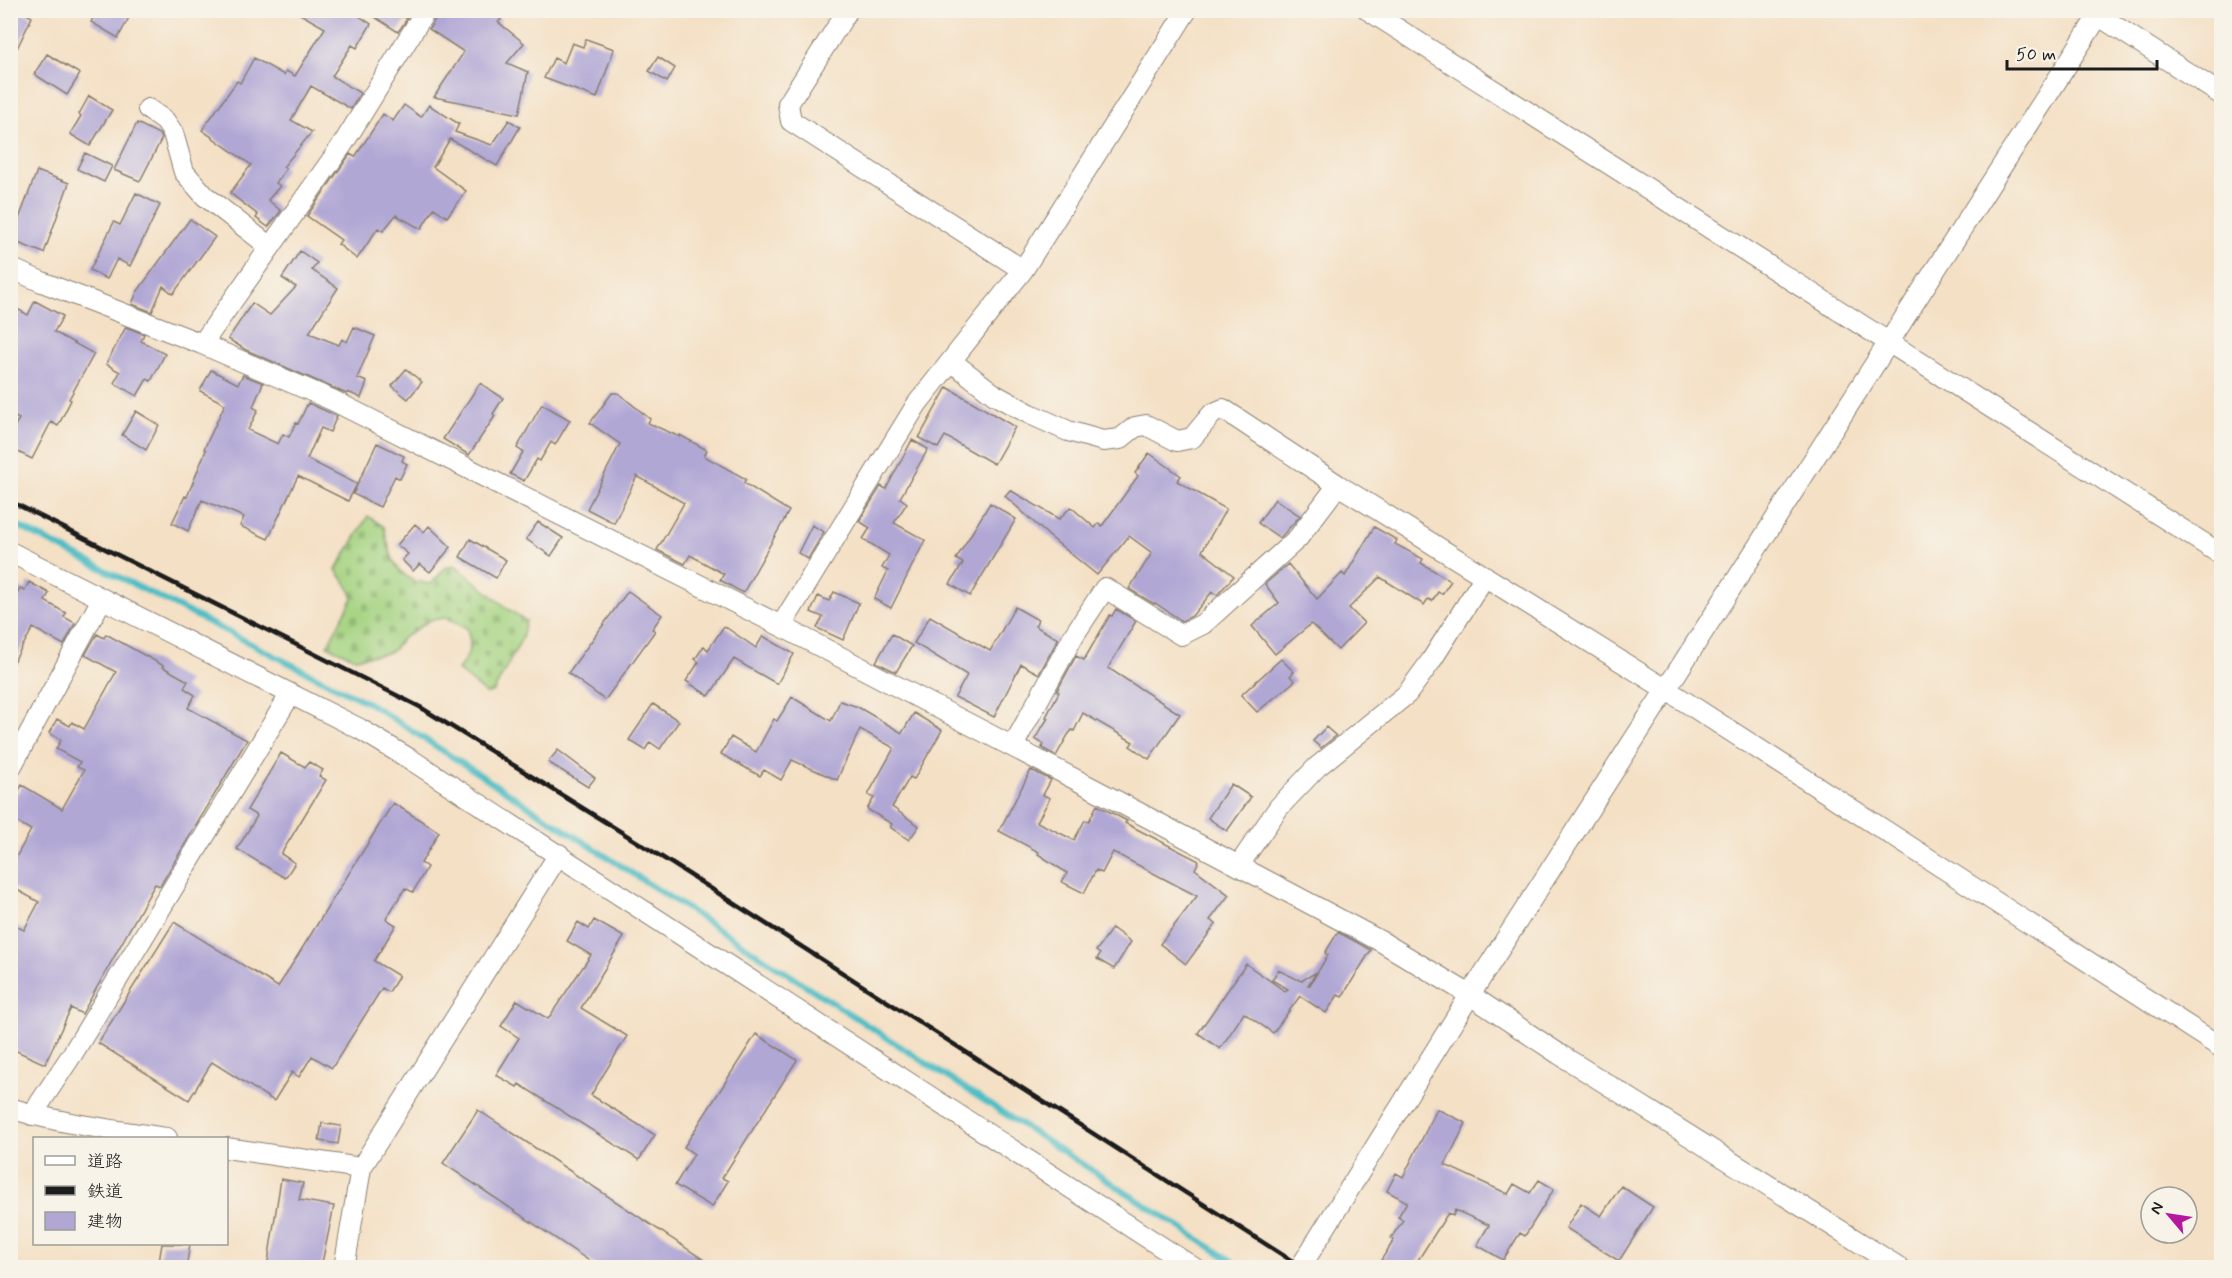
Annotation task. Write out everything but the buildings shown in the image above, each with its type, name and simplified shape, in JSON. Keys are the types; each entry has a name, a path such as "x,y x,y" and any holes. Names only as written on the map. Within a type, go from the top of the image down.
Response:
{"street":[{"path":"202,344 343,144 426,10"},
{"path":"848,10 788,104 791,121 1023,270"},
{"path":"781,626 917,404 1023,270 1187,10"},
{"path":"1368,10 2222,555"},
{"path":"1300,1268 1470,995 2101,13 2222,95"},
{"path":"148,109 165,121 173,133 184,172 205,196 270,247"},
{"path":"10,268 202,344 332,400 781,626 1239,865 1382,942 1470,995 1558,1054 1900,1268"},
{"path":"951,361 995,395 1030,414 1068,431 1103,441 1120,439 1135,427 1146,425 1177,441 1192,438 1212,414 1223,409 1338,485 1667,690 2222,1048"},
{"path":"1013,746 1074,635 1105,588 1181,635 1203,624 1298,538 1338,485"},
{"path":"11,555 360,729 413,760 1194,1268"},
{"path":"1239,865 1279,807 1317,767 1407,694 1431,661 1485,576"},
{"path":"10,769 102,599"},
{"path":"32,1115 74,1053 290,695"},
{"path":"344,1268 361,1168 559,854"},
{"path":"10,1108 32,1115 161,1137"},
{"path":"228,1148 361,1168"}],"green space":[{"path":"368,516 384,527 395,564 405,576 414,581 431,584 445,568 455,565 526,621 522,638 494,691 486,694 458,670 469,650 469,635 467,628 445,618 430,620 402,639 392,651 383,654 355,658 327,646 353,598 348,586 336,570"}],"waterway":[{"path":"10,522 372,705 1243,1268"}],"railway":[{"path":"10,501 420,707 668,861 1303,1268"}]}
